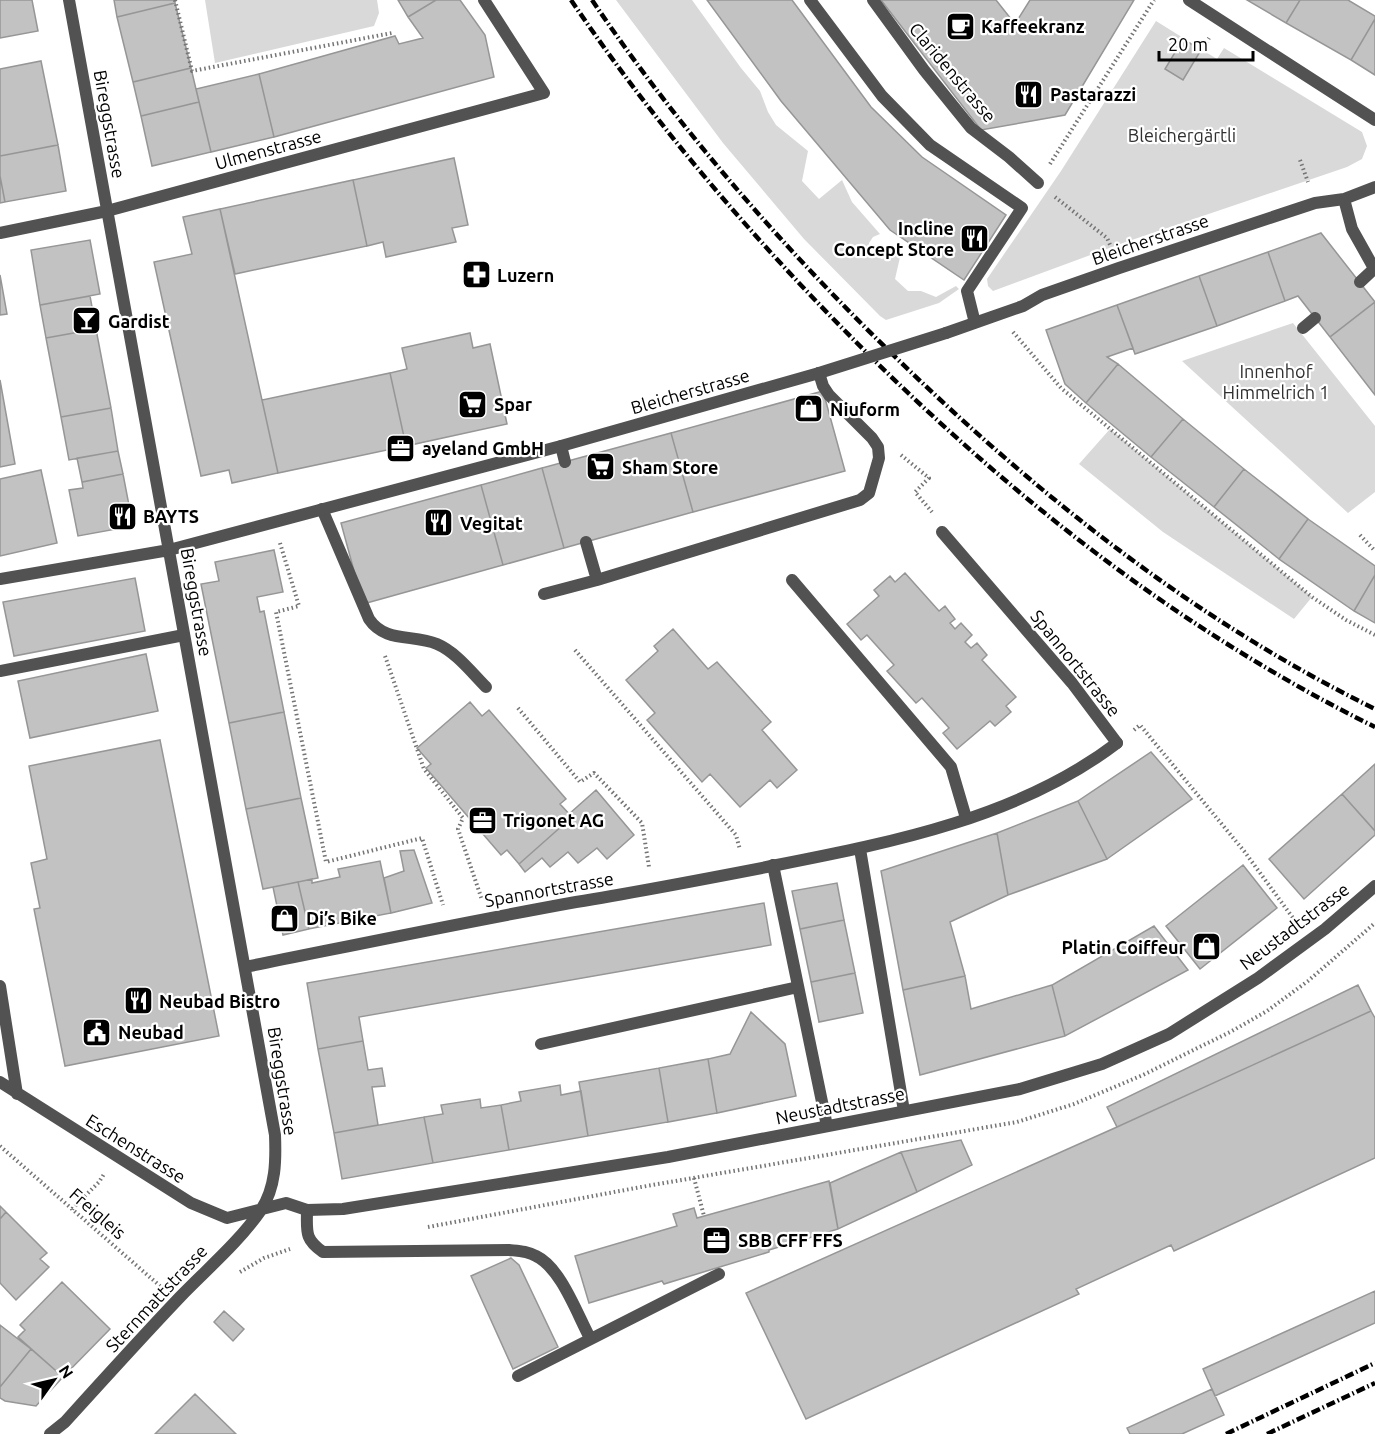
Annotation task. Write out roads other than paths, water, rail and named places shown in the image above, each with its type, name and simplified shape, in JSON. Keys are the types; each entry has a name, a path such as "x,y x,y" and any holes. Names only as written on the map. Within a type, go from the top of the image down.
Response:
{"street":[{"name":"Bireggstrasse","path":"69,0 275,1135 276,1168 261,1209"},
{"name":"Ulmenstrasse","path":"0,233 107,211 544,93 484,0"},
{"path":"810,0 882,96 930,145 1022,208 967,291 975,323"},
{"name":"Claridenstrasse","path":"873,0 924,70 971,128 1038,183"},
{"path":"1189,0 1375,120"},
{"name":"Bleicherstrasse","path":"0,579 169,550 561,446 819,373 998,315 1023,306 1042,295 1119,268 1315,203 1344,199 1375,187"},
{"path":"1344,199 1352,229 1375,269 1360,282"},
{"path":"1303,328 1315,318"},
{"path":"544,594 860,500 868,494 879,458 878,447 872,438 829,395 819,373"},
{"path":"561,446 565,462"},
{"path":"322,509 374,627 389,635 436,644 456,658 486,687"},
{"name":"Spannortstrasse","path":"245,967 488,918 860,849 924,832 1020,800 1090,764 1117,743 1072,682 942,532"},
{"path":"586,542 597,579"},
{"path":"792,580 951,767 966,818"},
{"path":"0,671 184,635"},
{"path":"860,849 904,1110"},
{"path":"773,866 827,1126"},
{"name":"Neustadtstrasse","path":"261,1209 286,1203 307,1210 343,1209 633,1163 1020,1089 1102,1064 1169,1034 1258,978 1325,929 1375,886"},
{"path":"0,986 16,1094"},
{"path":"541,1044 798,987"},
{"name":"Eschenstrasse","path":"0,1082 190,1203 227,1218 261,1209"},
{"name":"Sternmattstrasse","path":"50,1434 65,1422 232,1244 261,1209"},
{"path":"307,1210 307,1234 310,1242 323,1252 524,1251 538,1256 548,1263 559,1279 590,1338"},
{"path":"518,1376 719,1274"}],"railway":[{"path":"571,0 640,95 751,231 872,358 987,465 1109,563 1173,608 1238,651 1375,727"},
{"path":"592,0 659,93 730,182 806,267 941,401 1056,501 1178,593 1242,635 1375,709"},
{"path":"1226,1434 1375,1363"},
{"path":"1267,1434 1375,1383"}],"place":[{"name":"Kaffeekranz","path":"960,26"},
{"name":"Pastarazzi","path":"1029,94"},
{"name":"Incline Concept Store","path":"975,238"},
{"name":"Luzern","path":"476,275"},
{"name":"Gardist","path":"87,321"},
{"name":"Spar","path":"473,404"},
{"name":"Niuform","path":"809,409"},
{"name":"ayeland GmbH","path":"401,448"},
{"name":"Sham Store","path":"601,467"},
{"name":"BAYTS","path":"122,516"},
{"name":"Vegitat","path":"439,523"},
{"name":"Trigonet AG","path":"482,820"},
{"name":"Di’s Bike","path":"285,918"},
{"name":"Platin Coiffeur","path":"1207,947"},
{"name":"Neubad Bistro","path":"138,1001"},
{"name":"Neubad","path":"97,1032"},
{"name":"SBB CFF FFS","path":"717,1240"}],"park label":[{"name":"Bleichergärtli","path":"1182,135"},
{"name":"Innenhof Himmelrich 1","path":"1276,382"}]}
